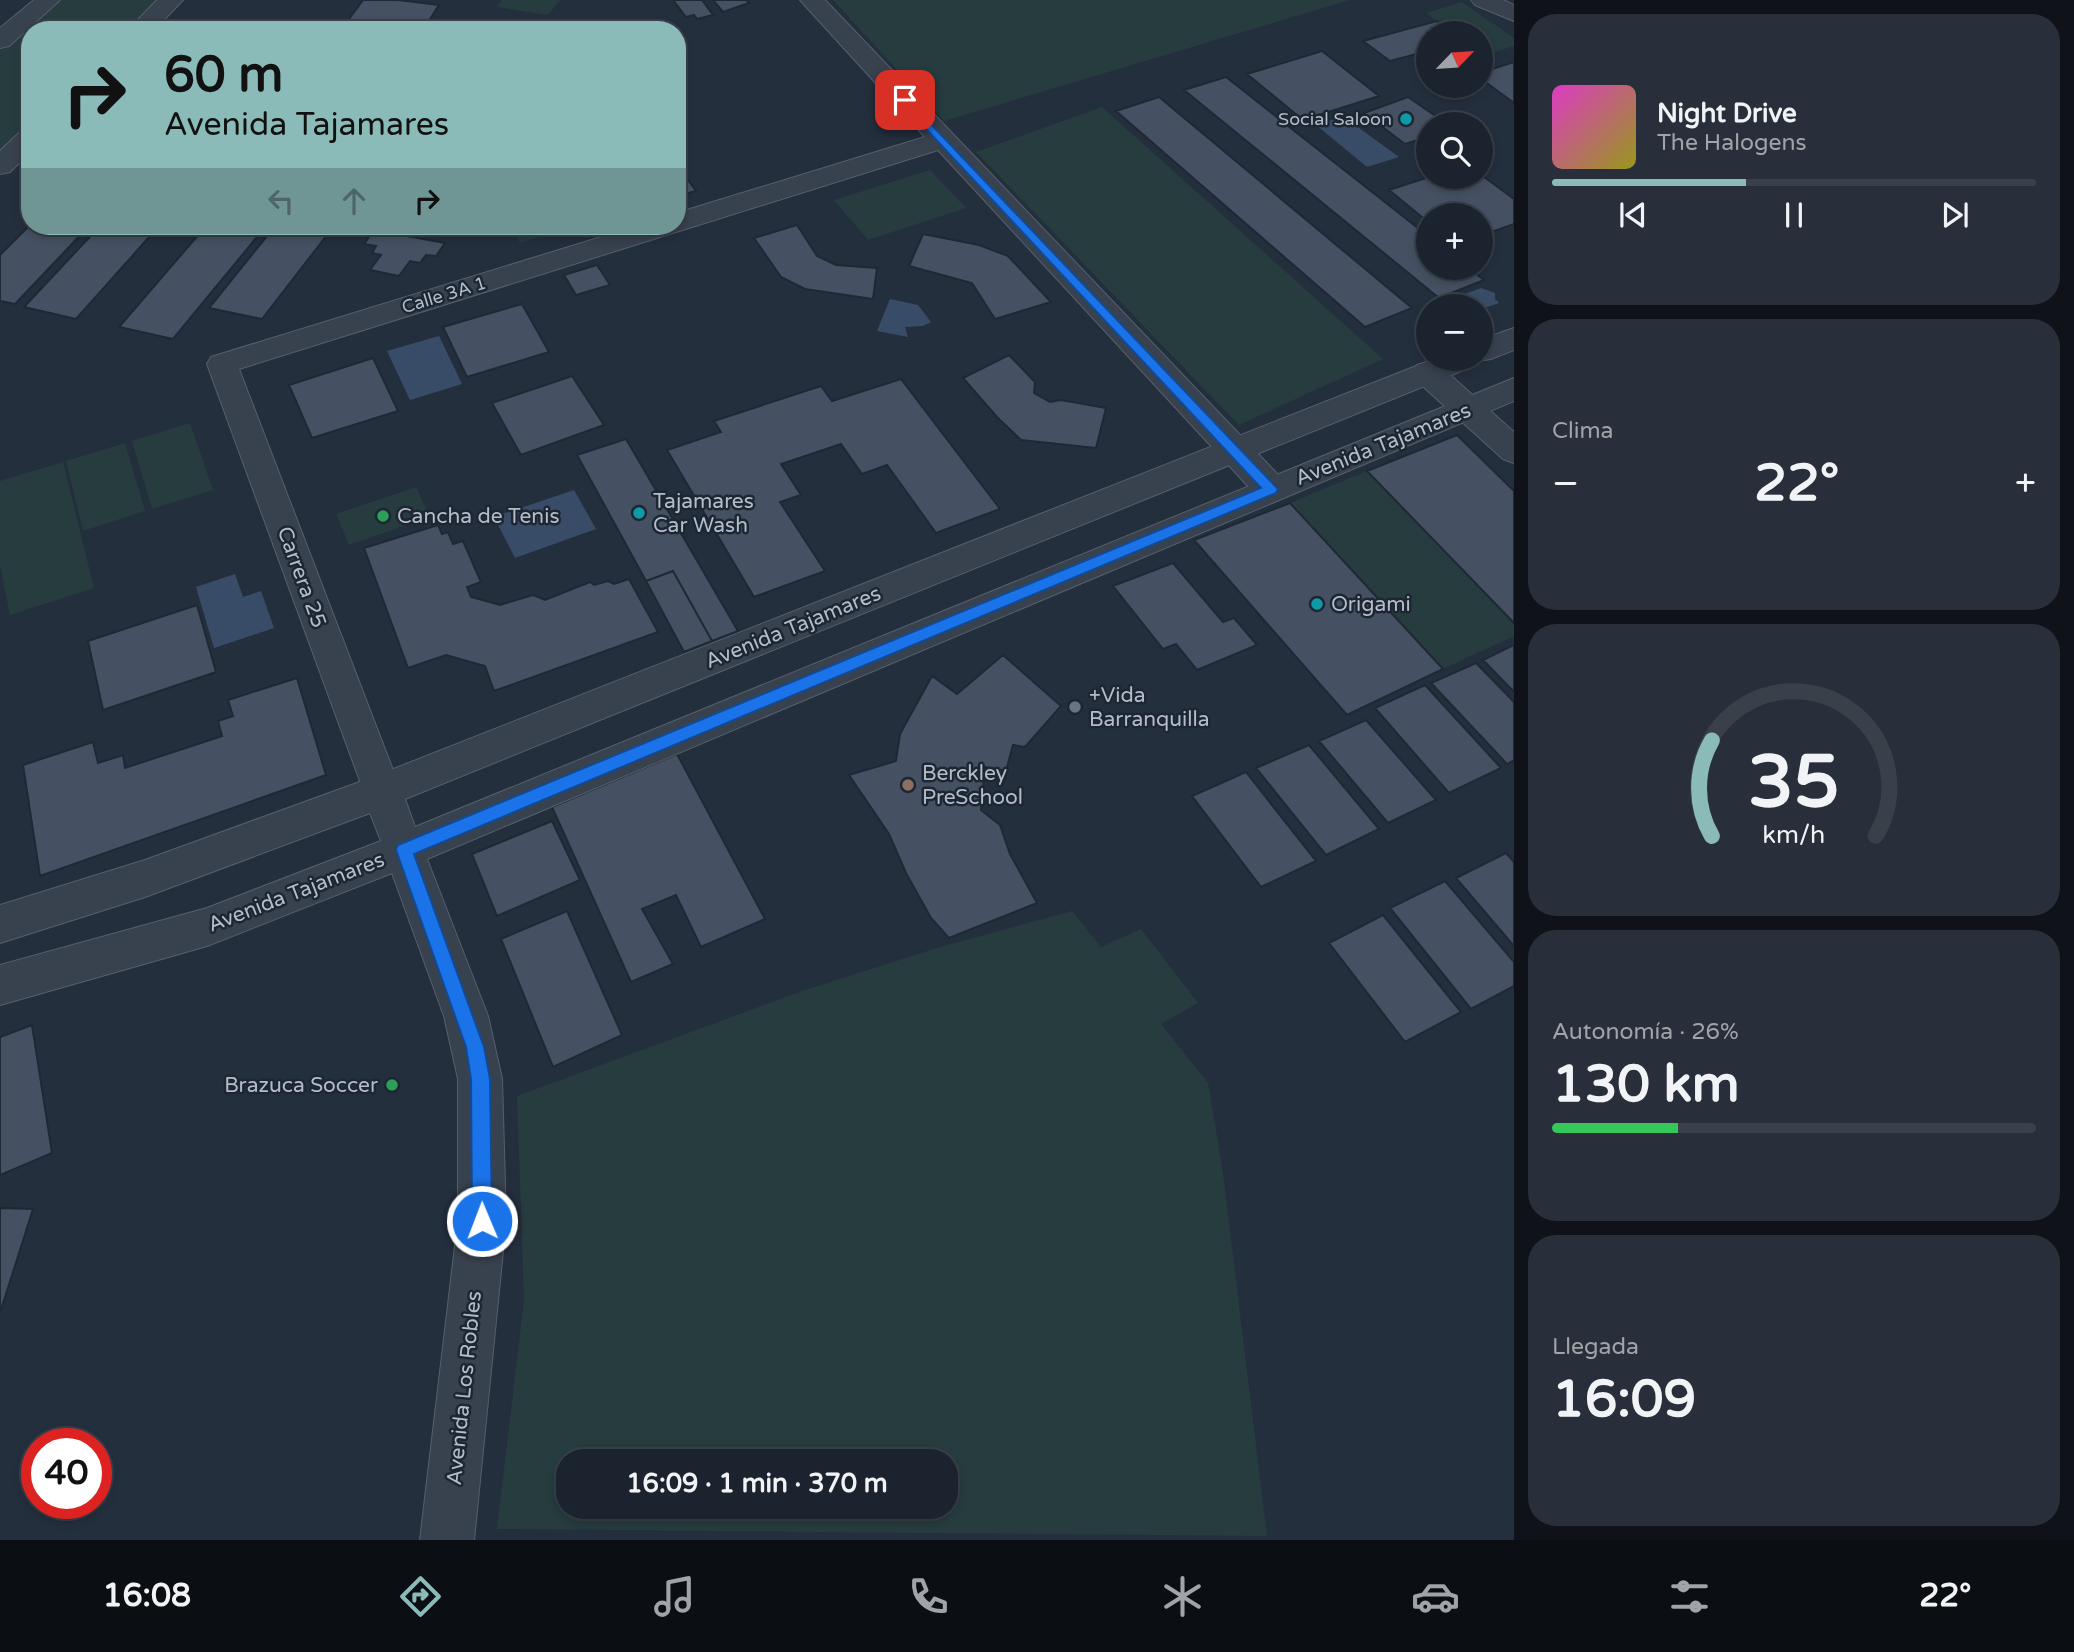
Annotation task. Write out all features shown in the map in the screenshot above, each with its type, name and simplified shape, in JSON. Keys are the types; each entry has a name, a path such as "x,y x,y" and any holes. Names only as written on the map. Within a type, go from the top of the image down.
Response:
{"street":[{"path":"23,21 48,0"},
{"path":"149,21 171,0"},
{"path":"812,0 1271,489"},
{"path":"1483,0 1514,14"},
{"path":"0,41 21,23"},
{"path":"686,219 942,140"},
{"path":"0,166 21,146"},
{"name":"Calle 3A 1","path":"222,364 637,235"},
{"path":"1493,347 1514,338"},
{"name":"Carrera 25","path":"222,364 382,791"},
{"name":"Avenida Tajamares","path":"0,923 72,903 208,857 382,791 1433,371"},
{"path":"1428,373 1514,450"},
{"name":"Avenida Tajamares","path":"0,985 208,927 404,850 1514,389"},
{"name":"Avenida Los Robles","path":"382,791 466,1016 481,1079 482,1221 447,1540"}],"green space":[{"path":"52,0 168,0 146,21 28,21"},
{"path":"502,0 560,0 548,15 497,7"},
{"path":"833,0 1350,0 944,121"},
{"path":"1462,2 1489,21 1438,21 1426,13"},
{"path":"1493,23 1514,38 1514,46 1493,53"},
{"path":"21,27 21,141 0,161 0,45"},
{"path":"1102,107 1383,359 1239,425 976,152"},
{"path":"930,170 966,208 868,240 834,200"},
{"path":"515,235 546,235 520,243"},
{"path":"190,423 213,490 152,509 132,441"},
{"path":"125,443 145,511 83,531 66,461"},
{"path":"63,462 94,588 10,615 0,565 0,481"},
{"path":"1367,471 1514,623 1514,636 1443,669 1290,503"},
{"name":"Cancha de Tenis","path":"416,487 430,517 349,545 336,514"},
{"path":"1072,911 1101,947 1141,929 1198,1003 1161,1024 1208,1083 1223,1173 1267,1536 497,1529 524,1300 517,1096 805,990 937,948"}],"water":[{"path":"1344,117 1399,157 1367,167 1315,124"},
{"path":"1481,288 1495,293 1495,299 1499,303 1493,305 1493,294 1465,294"},
{"path":"890,299 918,305 931,322 923,326 905,327 908,337 877,331"},
{"path":"439,336 462,384 410,400 387,351"},
{"path":"574,490 596,529 515,558 494,517"},
{"path":"235,574 243,597 261,591 274,628 214,648 196,587"}],"building":[{"path":"363,0 398,0 439,5 429,21 348,21"},
{"path":"673,0 702,0 713,15 697,19 694,15 686,17"},
{"path":"713,0 746,0 749,3 723,12"},
{"path":"1416,27 1416,54 1390,61 1363,41"},
{"path":"1322,51 1379,96 1303,120 1247,74"},
{"path":"1514,62 1514,103 1493,88 1493,69"},
{"path":"1226,77 1416,227 1416,279 1184,90"},
{"path":"1159,97 1412,308 1365,327 1116,111"},
{"name":"Social Saloon","path":"1408,97 1430,112 1416,112 1416,141 1405,144 1364,113"},
{"path":"686,177 696,191 686,194"},
{"path":"1416,181 1416,189 1493,189 1493,184 1514,199 1514,224 1493,231 1493,203 1416,203 1416,212 1389,190"},
{"path":"797,225 817,256 836,265 877,268 873,299 805,289 781,277 754,238"},
{"path":"21,234 80,235 15,304 0,301 0,255"},
{"path":"923,234 979,245 1008,256 1051,302 995,319 972,283 909,266"},
{"path":"92,235 151,235 76,319 24,307"},
{"path":"198,235 259,235 173,339 119,327"},
{"path":"268,235 327,235 262,319 209,308"},
{"path":"370,235 401,235 445,243 436,256 426,255 420,263 410,261 399,276 370,270 381,255 372,253 376,246 364,244"},
{"path":"597,265 610,285 576,295 564,275"},
{"path":"1417,280 1484,280 1449,294 1434,294"},
{"path":"522,304 549,352 467,377 443,327"},
{"path":"1009,355 1035,382 1034,393 1050,402 1061,400 1106,408 1096,448 1021,440 963,378"},
{"path":"373,358 398,411 312,438 289,385"},
{"path":"572,376 604,425 521,455 492,403"},
{"path":"901,379 1000,509 936,533 887,465 862,474 841,444 781,464 801,495 780,502 825,571 754,597 667,450 721,432 714,421 821,386 832,401"},
{"path":"1457,435 1514,491 1514,623 1367,471"},
{"name":"Tajamares Car Wash","path":"626,439 738,631 712,641 673,571 646,581 577,455"},
{"name":"Origami","path":"1290,503 1443,669 1347,715 1194,540"},
{"path":"438,525 442,534 448,532 453,544 463,541 481,582 467,587 471,597 500,605 533,595 545,600 590,582 594,585 608,581 614,584 629,579 658,632 494,691 485,666 446,655 408,668 364,548"},
{"path":"1173,563 1223,622 1234,618 1257,645 1197,670 1176,644 1163,649 1113,586"},
{"path":"673,571 712,641 684,652 646,581"},
{"path":"197,605 216,672 103,710 88,641"},
{"path":"1514,645 1514,692 1483,660"},
{"path":"1003,655 1061,706 1025,747 1013,745 1006,771 985,767 981,810 1000,825 1010,854 1037,903 949,938 931,918 906,873 889,834 849,775 896,761 900,734 932,676 957,694"},
{"path":"1476,663 1514,702 1514,760 1507,764 1431,683"},
{"path":"297,678 326,775 40,876 23,765 93,742 98,763 123,755 125,768 222,736 218,721 233,716 228,700"},
{"path":"1425,685 1501,768 1449,793 1375,708"},
{"path":"1366,720 1436,800 1388,823 1319,741"},
{"path":"1309,745 1379,829 1326,855 1256,768"},
{"path":"677,754 765,919 701,947 676,895 642,909 673,964 631,982 552,807"},
{"path":"1246,772 1316,861 1261,887 1192,796"},
{"path":"552,821 580,880 497,916 472,854"},
{"path":"1506,853 1514,862 1514,946 1456,878"},
{"path":"1445,881 1514,962 1514,986 1471,1009 1390,908"},
{"path":"567,911 622,1035 553,1067 501,939"},
{"path":"1383,915 1461,1012 1405,1042 1329,943"},
{"path":"32,1025 52,1153 0,1175 0,1037"},
{"path":"0,1208 33,1209 0,1313"}],"place":[{"name":"Social Saloon","path":"1406,119"},
{"name":"Tajamares Car Wash","path":"639,513"},
{"name":"Cancha de Tenis","path":"383,516"},
{"name":"Origami","path":"1317,604"},
{"name":"+Vida Barranquilla","path":"1075,707"},
{"name":"Berckley PreSchool","path":"908,785"},
{"name":"Brazuca Soccer","path":"392,1085"}],"route":[{"path":"482,1221 481,1079 475,1047 404,850 1271,489 905,100"}]}
